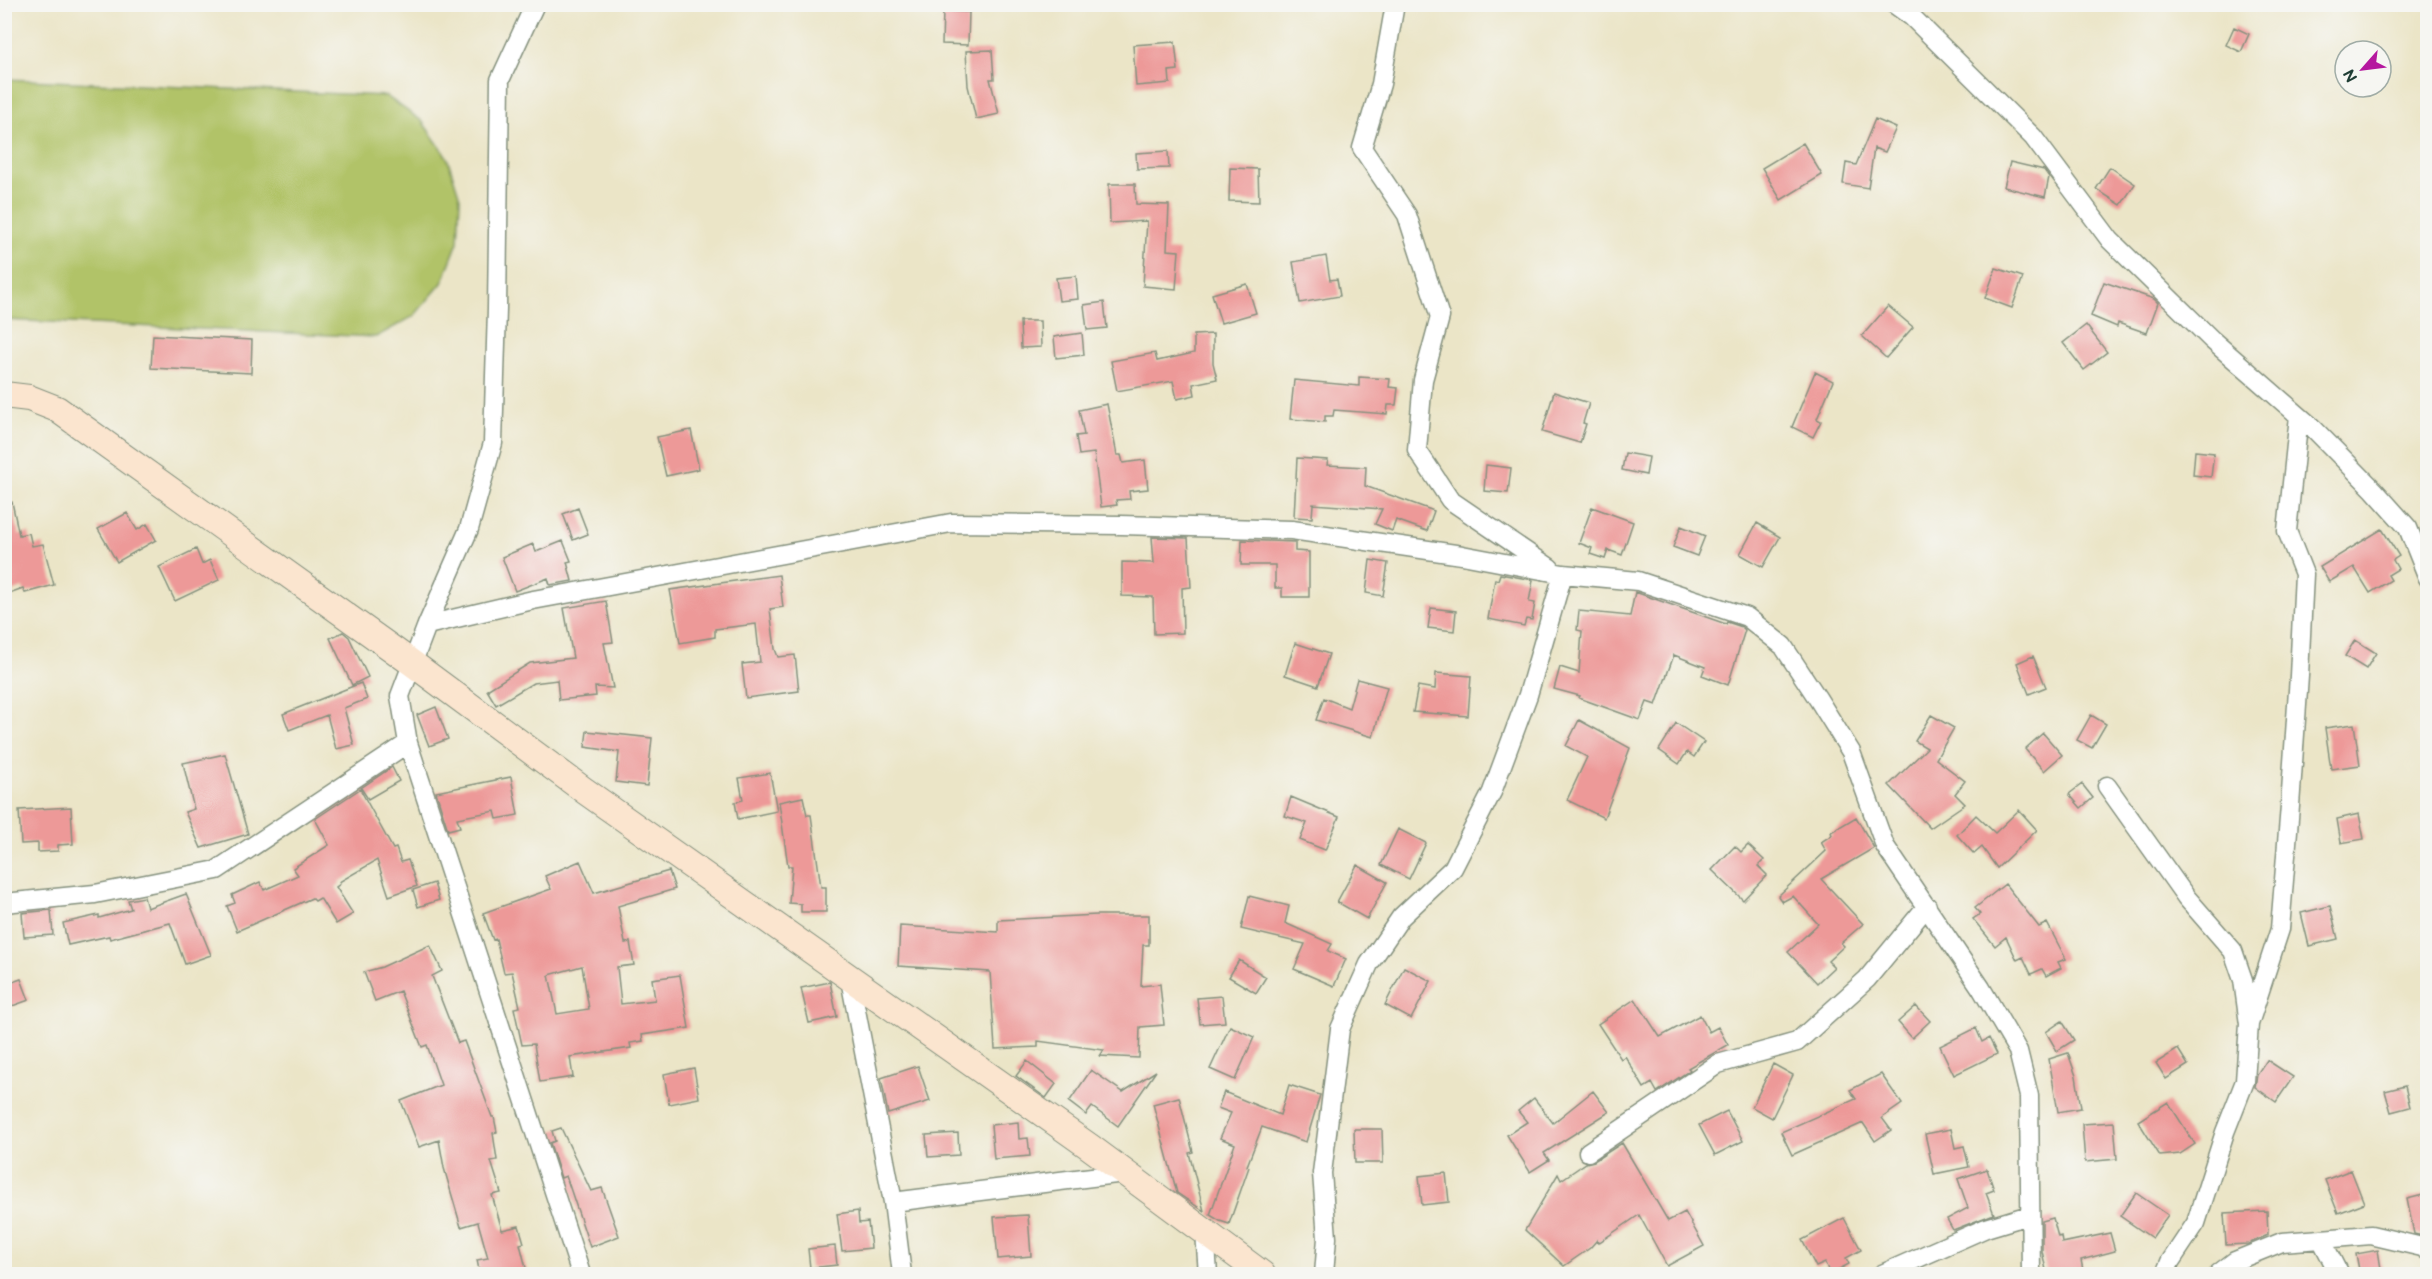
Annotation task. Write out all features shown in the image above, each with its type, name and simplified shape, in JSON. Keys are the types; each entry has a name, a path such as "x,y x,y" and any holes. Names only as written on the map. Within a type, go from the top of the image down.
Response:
{"main road":[{"path":"4,395 29,398 57,409 412,663 585,791 1124,1173 1262,1275"}],"street":[{"path":"535,4 500,80 493,442 469,529 427,625 400,696 408,743 581,1275"},
{"path":"1395,4 1381,84 1362,148 1407,215 1440,317 1423,380 1417,450 1450,500 1560,573"},
{"path":"1894,4 1912,17 2033,137 2110,240 2212,340 2299,416 2359,474 2408,528 2427,578"},
{"path":"2249,1024 2280,928 2299,676 2304,574 2287,531 2299,416"},
{"path":"427,625 544,598 951,523 1292,530 1462,555 1560,573 1638,581 1747,617 1783,646 1851,752 1885,846 1981,988 2018,1051 2029,1096 2031,1275"},
{"path":"1324,1275 1327,1238 1322,1173 1340,1029 1369,964 1401,917 1453,868 1492,792 1528,695 1560,573"},
{"path":"4,903 95,894 217,870 408,743"},
{"path":"2107,786 2186,897 2233,951 2243,980 2249,1024 2245,1081 2225,1132 2196,1223 2170,1262 2165,1275"},
{"path":"1588,1152 1718,1064 1797,1042 1867,978 1927,906"},
{"path":"850,979 893,1202 902,1275"},
{"path":"893,1202 1124,1173"},
{"path":"1882,1275 1986,1228 2030,1215"},
{"path":"1205,1232 1208,1275"},
{"path":"2218,1275 2235,1261 2282,1242 2371,1234 2422,1247 2427,1251"},
{"path":"2320,1239 2339,1275"}],"green space":[{"path":"5,79 386,96 422,121 447,157 460,198 458,242 442,283 414,316 376,337 5,320"}],"building":[{"path":"943,11 969,12 968,45 942,44"},
{"path":"2234,27 2249,34 2241,52 2226,45"},
{"path":"1175,42 1178,70 1169,71 1170,83 1136,86 1133,45"},
{"path":"992,50 994,79 990,79 999,114 976,119 968,86 966,51"},
{"path":"1875,119 1896,128 1885,152 1874,148 1868,188 1843,184 1846,163 1856,165"},
{"path":"1803,143 1822,175 1781,200 1762,168"},
{"path":"1168,151 1169,168 1137,169 1136,153"},
{"path":"2010,162 2044,170 2049,177 2045,197 2004,187"},
{"path":"2110,167 2135,184 2121,205 2096,189"},
{"path":"1230,168 1258,169 1259,202 1229,201"},
{"path":"1109,184 1135,184 1136,204 1169,205 1167,250 1179,251 1176,289 1143,286 1147,221 1110,223"},
{"path":"1326,256 1330,280 1337,279 1340,296 1300,303 1293,262"},
{"path":"1996,268 2023,277 2012,308 1985,298"},
{"path":"1076,276 1078,299 1059,301 1056,278"},
{"path":"2104,282 2154,299 2158,303 2147,333 2118,323 2117,327 2091,316"},
{"path":"1247,284 1256,313 1221,323 1212,294"},
{"path":"1104,302 1107,328 1087,330 1084,305"},
{"path":"1888,306 1913,327 1886,358 1862,336"},
{"path":"1020,321 1040,321 1041,347 1021,348"},
{"path":"2086,325 2107,352 2084,370 2063,343"},
{"path":"1082,333 1084,355 1056,358 1054,337"},
{"path":"1213,334 1213,363 1217,379 1193,384 1195,395 1177,399 1173,381 1117,391 1111,361 1155,353 1157,361 1194,353 1194,335"},
{"path":"153,335 252,340 251,373 151,368"},
{"path":"1815,372 1833,381 1817,419 1821,421 1813,437 1792,427"},
{"path":"1359,377 1390,379 1389,387 1398,388 1396,405 1388,405 1387,414 1334,410 1333,416 1325,416 1325,422 1290,419 1294,380 1359,386"},
{"path":"1554,392 1589,403 1580,443 1542,432"},
{"path":"1107,404 1117,455 1121,455 1123,463 1145,460 1148,489 1129,491 1130,499 1116,500 1117,505 1101,507 1094,453 1079,455 1076,436 1084,435 1079,410"},
{"path":"691,430 699,469 666,476 657,437"},
{"path":"2195,451 2214,453 2211,477 2193,475"},
{"path":"1625,453 1649,457 1646,475 1622,470"},
{"path":"1297,458 1328,460 1327,465 1366,467 1365,486 1434,511 1427,531 1396,520 1392,531 1375,524 1382,509 1313,504 1312,518 1294,517"},
{"path":"1486,465 1511,468 1508,493 1484,491"},
{"path":"12,502 19,535 29,533 32,546 43,544 54,585 25,593 23,588 4,595 4,503"},
{"path":"1592,507 1633,522 1622,555 1608,550 1605,559 1590,554 1592,548 1579,543"},
{"path":"578,508 588,534 573,540 563,514"},
{"path":"127,513 137,530 147,524 156,540 117,562 98,529"},
{"path":"1757,523 1780,537 1763,567 1740,554"},
{"path":"1681,526 1705,536 1697,556 1673,547"},
{"path":"2382,529 2399,556 2393,560 2398,569 2388,575 2391,580 2370,593 2354,567 2329,582 2320,567"},
{"path":"1152,537 1188,538 1191,587 1182,588 1183,633 1154,634 1153,597 1122,596 1122,562 1154,563"},
{"path":"1242,540 1295,542 1295,551 1309,552 1309,597 1282,597 1282,588 1275,588 1275,565 1241,565"},
{"path":"563,541 571,561 567,562 572,581 550,585 548,578 515,591 502,557 533,544 536,552"},
{"path":"196,549 202,564 210,560 219,580 175,601 159,567"},
{"path":"1370,560 1388,563 1383,596 1366,593"},
{"path":"1500,574 1533,580 1529,602 1535,603 1532,620 1526,619 1524,626 1488,619 1495,579 1498,580"},
{"path":"779,575 783,607 770,609 775,649 778,657 795,655 799,691 746,698 742,664 760,662 756,624 715,629 715,637 680,643 670,590"},
{"path":"1635,592 1726,624 1727,622 1742,627 1745,630 1728,685 1702,675 1705,667 1674,655 1656,705 1647,702 1640,720 1579,698 1580,696 1554,689 1560,667 1579,673 1582,631 1577,630 1579,611 1630,616"},
{"path":"606,601 613,642 604,643 613,688 595,687 596,696 559,700 557,680 533,683 496,705 487,690 530,663 573,658 564,608"},
{"path":"1431,608 1456,611 1454,631 1428,628"},
{"path":"343,632 349,637 368,677 352,685 330,638"},
{"path":"2355,640 2376,653 2366,669 2345,656"},
{"path":"1295,643 1329,654 1318,686 1285,675"},
{"path":"2033,656 2046,687 2029,694 2017,663"},
{"path":"1436,673 1471,676 1468,716 1413,712 1418,686 1435,689"},
{"path":"1357,679 1387,687 1373,737 1316,720 1324,698 1349,708"},
{"path":"361,683 367,699 344,708 354,745 336,749 327,715 289,730 283,714"},
{"path":"436,707 448,739 429,746 417,715"},
{"path":"1931,715 1954,728 1936,759 1965,781 1955,794 1965,804 1930,828 1889,785 1927,748 1915,741"},
{"path":"2091,715 2106,724 2092,748 2077,740"},
{"path":"1579,720 1630,748 1604,818 1567,800 1587,757 1566,746"},
{"path":"1676,723 1704,742 1694,757 1687,752 1679,764 1659,750"},
{"path":"2354,724 2360,765 2331,769 2325,728"},
{"path":"587,731 652,738 647,786 616,782 619,752 585,747"},
{"path":"2043,733 2062,755 2044,771 2025,749"},
{"path":"225,754 248,834 201,848 185,812 194,809 183,763"},
{"path":"392,767 399,781 368,799 361,788"},
{"path":"770,773 777,811 738,819 735,802 743,800 739,778"},
{"path":"511,777 518,815 497,819 495,811 457,818 460,827 448,830 436,792"},
{"path":"2082,784 2093,798 2081,808 2069,794"},
{"path":"360,789 393,849 396,848 401,862 408,860 417,886 389,896 377,860 339,882 340,884 336,887 353,914 336,924 320,898 315,901 312,898 237,931 227,906 235,903 232,895 260,882 264,890 298,875 293,868 329,845 315,819"},
{"path":"803,797 807,815 811,815 821,887 826,887 826,912 801,912 801,904 789,903 792,866 788,866 779,802"},
{"path":"1291,797 1339,817 1325,850 1300,840 1307,823 1285,816"},
{"path":"71,807 73,844 58,845 58,851 38,852 38,843 21,844 19,810"},
{"path":"2019,810 2037,830 1997,868 1982,847 1974,854 1957,835 1976,815 1995,833"},
{"path":"2359,814 2364,839 2341,843 2337,819"},
{"path":"1856,817 1874,848 1821,879 1863,924 1841,943 1844,946 1828,961 1834,967 1817,983 1788,952 1818,924 1793,896 1782,902 1778,896 1826,851 1821,842 1832,835 1831,832"},
{"path":"1398,829 1426,843 1409,879 1381,865"},
{"path":"1748,845 1764,860 1758,866 1767,875 1743,900 1712,870 1735,846 1741,852"},
{"path":"580,861 594,893 669,871 675,889 618,906 625,943 630,942 634,965 617,967 621,1004 655,1000 652,979 680,975 689,1028 642,1035 643,1041 630,1043 631,1048 570,1057 573,1077 540,1082 534,1044 522,1045 514,1008 520,1007 512,972 504,973 496,939 493,940 483,913 551,889 545,876","holes":["582,966 589,1009 557,1014 549,975"]},
{"path":"1357,865 1387,882 1367,919 1337,902"},
{"path":"434,883 439,900 418,907 413,890"},
{"path":"2005,884 2039,927 2047,923 2066,959 2058,962 2061,968 2046,976 2042,969 2031,974 2023,957 2017,960 2006,937 1995,946 1973,919 1980,914 1975,908"},
{"path":"186,894 211,955 185,964 170,923 110,939 109,936 68,945 63,923 99,915 99,918 131,909 128,900 144,897 147,908"},
{"path":"1249,896 1289,906 1285,923 1332,944 1328,951 1346,959 1334,986 1294,969 1305,944 1241,929"},
{"path":"2330,906 2338,939 2309,946 2301,913"},
{"path":"51,910 53,935 24,937 22,913"},
{"path":"1149,915 1149,945 1143,945 1141,986 1160,984 1164,1025 1140,1027 1139,1058 1100,1056 1104,1050 1038,1041 1038,1047 995,1049 990,972 898,966 900,926 998,932 998,920"},
{"path":"430,945 442,971 432,976 458,1043 464,1041 492,1117 494,1117 497,1132 493,1133 497,1160 491,1161 501,1193 492,1195 502,1230 519,1226 524,1243 520,1244 527,1272 480,1275 477,1260 488,1258 478,1222 461,1227 444,1168 439,1140 419,1147 401,1101 441,1085 427,1045 422,1047 400,991 375,1001 364,972 382,967"},
{"path":"1239,960 1266,977 1256,993 1229,977"},
{"path":"1404,967 1431,981 1411,1019 1385,1005"},
{"path":"21,979 29,1000 4,1009 4,985"},
{"path":"830,982 837,1017 809,1023 801,988"},
{"path":"1222,996 1225,1022 1200,1024 1197,998"},
{"path":"1635,999 1660,1037 1700,1015 1709,1032 1718,1027 1728,1045 1688,1068 1690,1070 1657,1092 1652,1083 1644,1088 1625,1056 1621,1059 1598,1024"},
{"path":"1916,1006 1930,1021 1912,1038 1898,1022"},
{"path":"2062,1021 2074,1040 2057,1051 2046,1032"},
{"path":"1230,1026 1254,1037 1235,1080 1210,1069"},
{"path":"1976,1028 1982,1042 1989,1038 1997,1054 1954,1075 1940,1046"},
{"path":"2178,1049 2188,1065 2166,1079 2156,1063"},
{"path":"2068,1053 2076,1076 2081,1108 2058,1112 2049,1059"},
{"path":"2267,1060 2293,1077 2276,1102 2255,1087 2257,1075"},
{"path":"1027,1061 1056,1084 1046,1098 1016,1076"},
{"path":"1773,1064 1793,1075 1772,1118 1752,1107"},
{"path":"918,1066 930,1101 888,1114 881,1078"},
{"path":"694,1068 699,1098 669,1104 664,1074"},
{"path":"1091,1070 1123,1092 1156,1071 1118,1126 1092,1107 1086,1115 1069,1102"},
{"path":"1881,1074 1902,1104 1882,1118 1891,1130 1875,1141 1863,1123 1792,1155 1781,1132 1856,1099 1850,1090"},
{"path":"1289,1085 1320,1095 1306,1142 1262,1127 1229,1224 1220,1221 1210,1215 1235,1144 1220,1138 1231,1113 1218,1108 1224,1092 1280,1115"},
{"path":"2405,1086 2410,1107 2391,1112 2385,1091"},
{"path":"1593,1091 1609,1112 1544,1153 1549,1160 1530,1172 1507,1135 1527,1122 1518,1111 1534,1098 1553,1123"},
{"path":"1179,1097 1193,1152 1189,1153 1204,1211 1177,1193 1153,1104"},
{"path":"2168,1102 2195,1144 2180,1154 2160,1156 2138,1121"},
{"path":"1727,1111 1743,1141 1715,1155 1699,1125"},
{"path":"1018,1122 1019,1139 1028,1138 1030,1156 994,1159 991,1125"},
{"path":"2114,1122 2117,1159 2085,1162 2082,1124"},
{"path":"561,1128 591,1191 602,1188 619,1236 590,1247 566,1176 561,1178 550,1143 555,1141 552,1131"},
{"path":"1354,1129 1382,1129 1383,1163 1355,1163"},
{"path":"1951,1129 1955,1148 1964,1146 1969,1167 1934,1174 1925,1134"},
{"path":"958,1133 959,1155 928,1157 926,1135"},
{"path":"1622,1143 1668,1221 1685,1212 1704,1246 1667,1266 1639,1215 1598,1243 1597,1240 1590,1248 1564,1266 1525,1230 1558,1174 1561,1180"},
{"path":"1987,1169 1994,1190 1986,1193 1994,1214 1953,1230 1947,1219 1968,1208 1958,1179"},
{"path":"2351,1170 2364,1203 2338,1213 2325,1180"},
{"path":"1446,1173 1449,1202 1422,1205 1419,1176"},
{"path":"2136,1193 2168,1215 2152,1238 2120,1216"},
{"path":"2427,1194 2427,1237 2414,1234 2407,1199"},
{"path":"858,1211 859,1223 868,1222 871,1248 842,1251 837,1214"},
{"path":"2267,1211 2268,1235 2248,1244 2226,1245 2224,1213"},
{"path":"1028,1215 1031,1256 998,1259 994,1217"},
{"path":"1844,1218 1861,1250 1846,1258 1849,1264 1830,1274 1825,1263 1816,1267 1802,1240"},
{"path":"2053,1218 2062,1243 2110,1233 2115,1251 2081,1260 2083,1270 2047,1275 2042,1251 2042,1221"},
{"path":"835,1246 837,1265 810,1268 808,1249"},
{"path":"2378,1250 2382,1275 2360,1275 2356,1254"}]}
